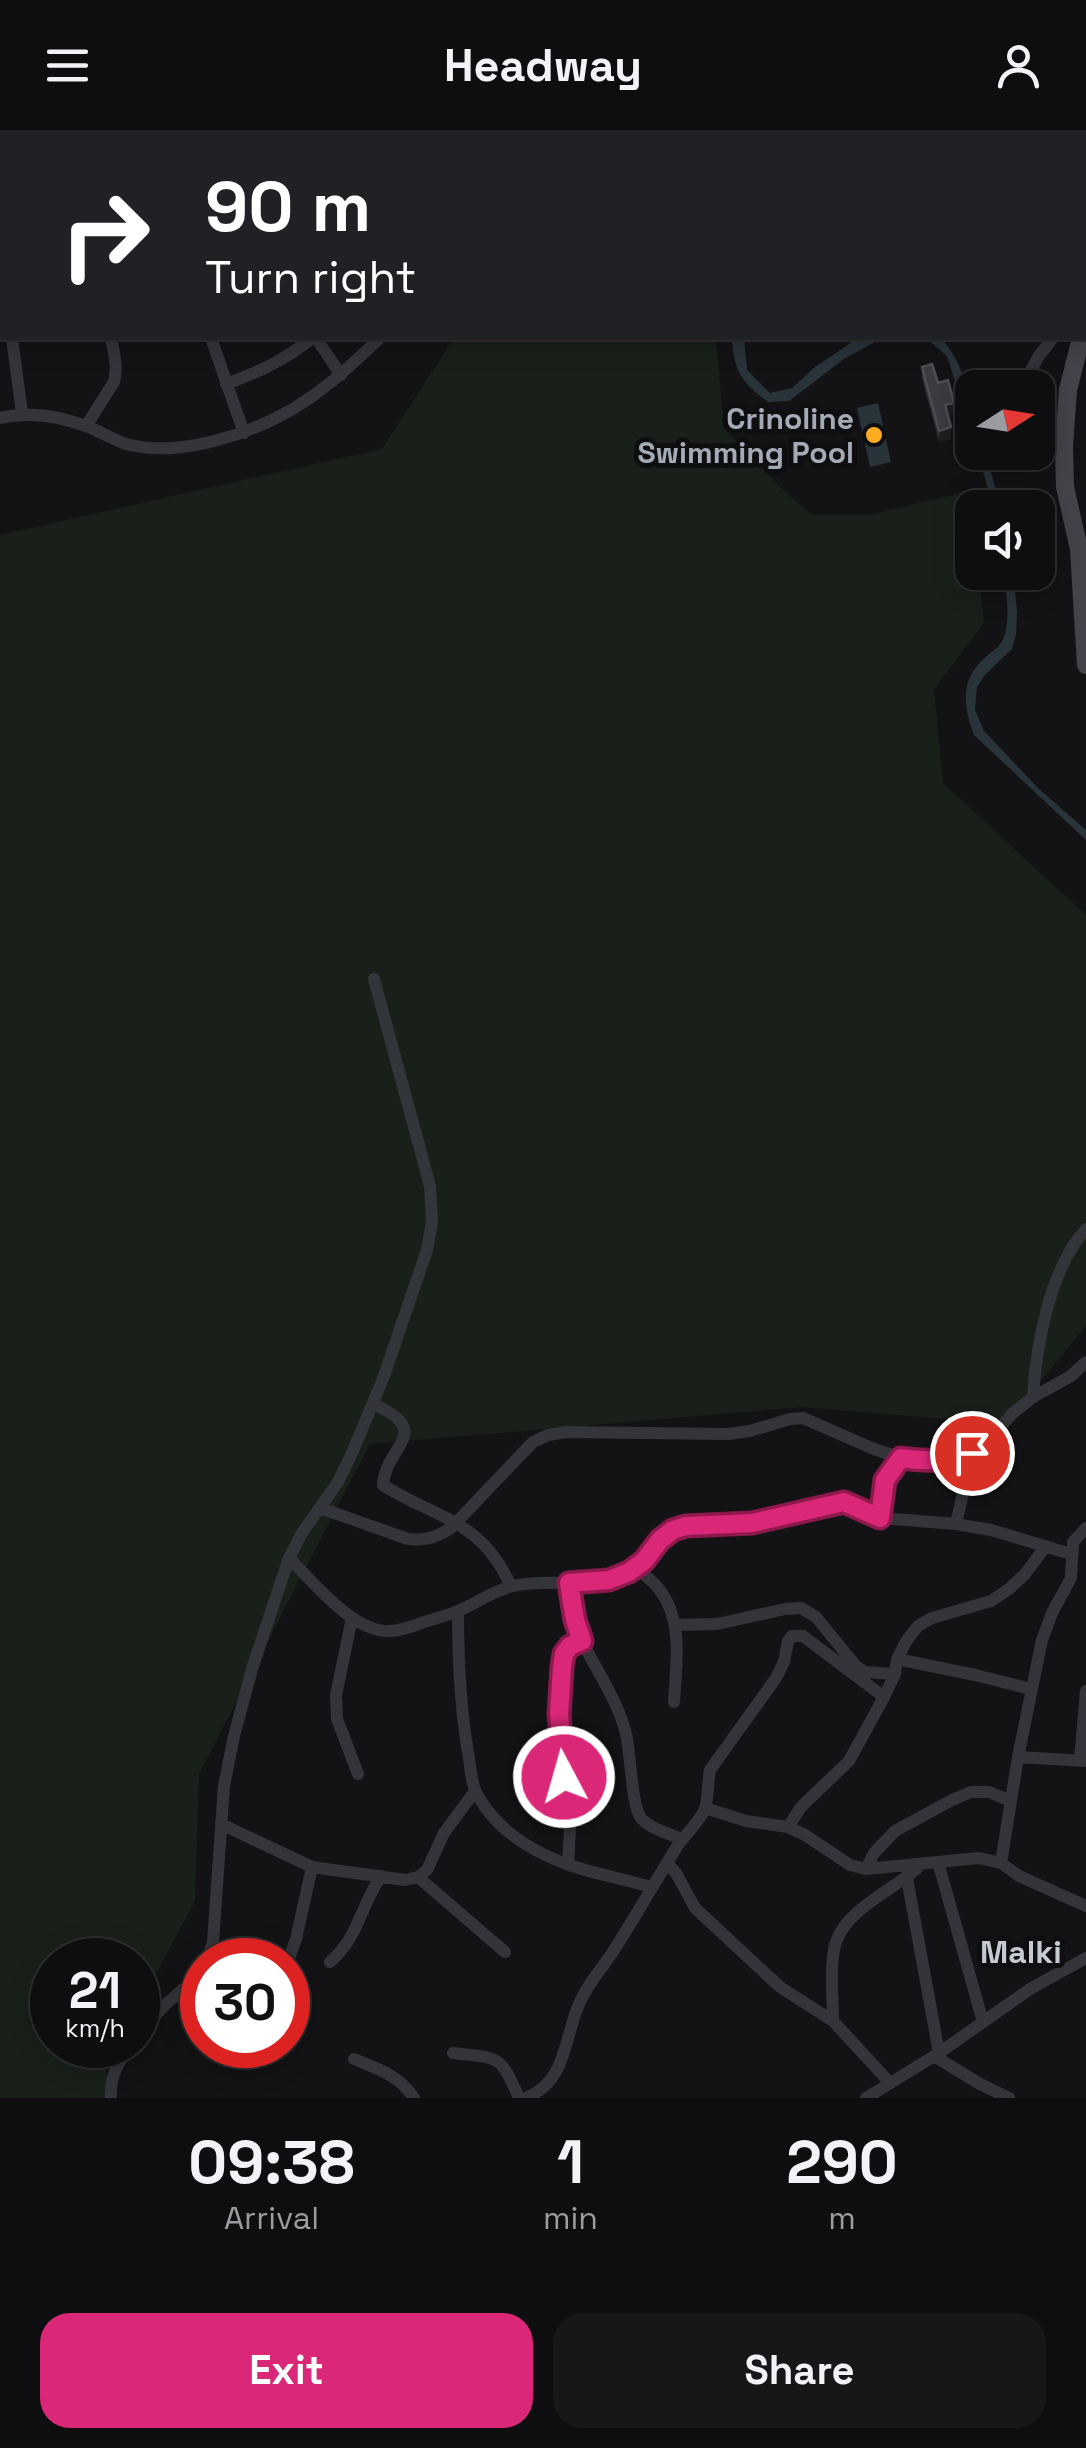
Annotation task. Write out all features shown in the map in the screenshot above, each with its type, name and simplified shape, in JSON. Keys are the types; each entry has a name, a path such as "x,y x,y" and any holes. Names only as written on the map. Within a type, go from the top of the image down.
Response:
{"street":[{"path":"12,340 22,413"},
{"path":"86,426 114,382 116,365 111,340"},
{"path":"212,340 244,433"},
{"path":"226,384 272,367 311,340"},
{"path":"315,340 341,375"},
{"path":"0,418 22,413 52,416 125,444 163,449 196,446 244,433 291,411 341,375 378,340"},
{"path":"1031,370 1051,340"},
{"path":"1080,340 1068,390 1064,446 1065,487 1079,549 1086,665"},
{"path":"213,1938 224,1786 252,1669 288,1558 346,1467 373,1404 432,1222 430,1186 374,979"},
{"path":"1034,1397 1040,1333 1066,1259 1086,1229"},
{"path":"320,1508 408,1539 437,1537 533,1442 566,1432 728,1434 803,1418 901,1458 950,1460 972,1453 1034,1397 1072,1376 1086,1362"},
{"path":"373,1404 397,1416 404,1433 382,1478 383,1484 456,1522 491,1551 511,1586"},
{"path":"956,1524 974,1467 972,1453"},
{"path":"880,1518 885,1480 901,1458"},
{"path":"288,1558 352,1618 386,1631 458,1611 511,1586 609,1580 644,1561 660,1540 686,1526 752,1523 844,1502 880,1518 992,1530 1071,1554"},
{"path":"1001,1862 1042,1640 1071,1578 1073,1542 1086,1528"},
{"path":"788,1827 802,1807 849,1760 884,1697 907,1640 918,1626 932,1618 991,1601 1025,1574 1046,1546"},
{"path":"635,1567 658,1588 675,1624 674,1702"},
{"path":"569,1583 582,1641 624,1725 640,1817 682,1839"},
{"path":"675,1624 718,1624 802,1608 816,1618 856,1666 865,1672 895,1674"},
{"path":"458,1611 465,1740 475,1792 488,1812 524,1843 568,1864 651,1888"},
{"path":"352,1618 336,1695 337,1719 358,1774"},
{"path":"453,2054 499,2061 522,2098 544,2089 555,2075 582,1998 705,1808 710,1770 776,1678 792,1636 803,1636 884,1697"},
{"path":"568,1864 569,1816 559,1714 564,1654 582,1641"},
{"path":"898,1659 1031,1690"},
{"path":"1018,1756 1083,1761 1086,1691"},
{"path":"221,1824 312,1867 405,1880 427,1870 444,1834 475,1792"},
{"path":"866,1869 874,1853 895,1831 952,1800 970,1792 989,1792 1011,1801"},
{"path":"705,1808 746,1821 788,1827 850,1865 866,1869 978,1858 1001,1862 1018,1876 1086,1906"},
{"path":"938,1862 983,2022"},
{"path":"667,1864 695,1908 780,1987 833,2020 890,2083"},
{"path":"833,2020 834,1946 843,1926 922,1864"},
{"path":"296,1938 312,1867"},
{"path":"330,1962 354,1935 364,1905 381,1876"},
{"path":"418,1877 505,1952"},
{"path":"907,1878 936,2054 1009,2098"},
{"path":"870,2097 1030,1989 1086,1958"},
{"path":"160,2010 180,1991"},
{"path":"354,2059 392,2074 414,2098"},
{"path":"111,2098 115,2068"}],"shaded area":[{"path":"453,340 716,340 724,428 812,515 870,515 955,494 955,590 981,590 984,623 934,689 943,783 1086,915 1086,1326 1005,1424 801,1407 370,1444 199,1774 195,1901 160,1966 160,1938 30,1938 30,2068 105,2068 114,2098 0,2098 0,535 382,449"},
{"path":"732,340 744,340 747,370 770,393 792,388 856,340 878,340 844,359 789,401 768,402 741,375"},
{"path":"928,340 943,340 949,348 961,370 955,370 955,381 947,356"},
{"name":"Crinoline Swimming Pool","path":"878,403 891,462 870,467 857,408"},
{"path":"983,470 990,470 996,490 988,490"},
{"path":"1006,590 1015,590 1016,634 1012,649 977,687 975,710 984,731 1038,788 1086,830 1086,840 974,735 970,724 968,683 979,664 1001,643"}],"building":[{"path":"932,364 938,383 948,380 954,403 945,405 951,427 939,431 922,367"}],"place":[{"name":"Crinoline Swimming Pool","path":"874,435"}],"district":[{"name":"Malki","path":"1021,1952"}],"route":[{"path":"564,1777 559,1714 562,1667 570,1646 582,1641 569,1583 609,1580 629,1572 644,1561 660,1540 686,1526 752,1523 844,1502 880,1518 885,1480 901,1458 926,1462 972,1453"}]}
